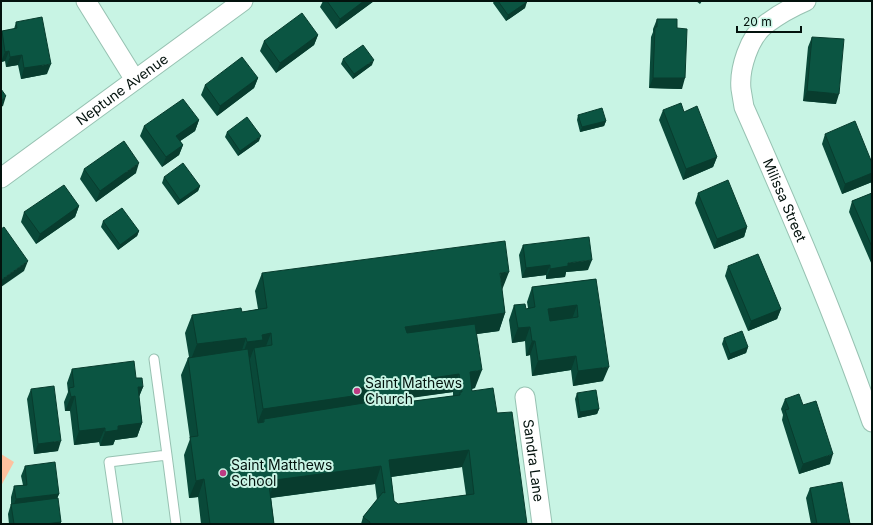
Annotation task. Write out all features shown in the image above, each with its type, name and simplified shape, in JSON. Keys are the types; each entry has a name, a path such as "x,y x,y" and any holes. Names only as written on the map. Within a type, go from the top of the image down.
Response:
{"street":[{"path":"86,1 135,80"},
{"name":"Neptune Avenue","path":"1,178 243,1"},
{"name":"Milissa Street","path":"806,1 793,7 764,25 747,51 742,67 741,87 744,107 812,262 858,380 872,422"},
{"name":"Sandra Lane","path":"525,397 542,524"}],"lane":[{"path":"154,359 176,524"},
{"path":"118,524 110,462 167,455"}],"shaded area":[{"path":"1,454 14,462 1,486"}],"building":[{"path":"327,1 364,1 340,19"},
{"path":"498,1 526,1 527,2 508,15"},
{"path":"302,13 318,35 280,63 264,41"},
{"path":"42,17 51,64 24,68 22,55 10,57 9,51 5,52 2,31 17,28 16,22"},
{"path":"657,19 677,19 677,28 687,29 685,78 653,78 655,27 657,27"},
{"path":"812,37 844,39 839,94 807,91"},
{"path":"363,45 374,60 354,74 343,59"},
{"path":"242,57 258,78 220,106 205,85"},
{"path":"1,89 6,96 1,100"},
{"path":"183,99 199,120 176,136 183,145 166,157 144,126"},
{"path":"681,103 684,112 697,106 717,157 686,169 663,110"},
{"path":"602,108 606,121 582,127 578,115"},
{"path":"247,117 261,136 240,151 227,132"},
{"path":"855,121 872,163 872,173 845,184 825,134"},
{"path":"124,141 139,163 100,191 84,169"},
{"path":"183,163 200,186 180,200 164,177"},
{"path":"728,180 747,227 717,239 698,193"},
{"path":"64,185 79,206 40,234 24,212"},
{"path":"872,193 872,247 852,201"},
{"path":"122,208 139,231 120,245 103,221"},
{"path":"4,227 28,261 1,280 1,229"},
{"path":"589,237 592,260 568,263 568,266 550,269 550,265 526,268 523,245"},
{"name":"Saint Mathews Church","path":"505,241 509,272 500,273 505,313 405,327 407,333 475,324 482,370 470,372 472,391 493,388 497,413 512,412 527,524 369,524 370,522 363,517 383,492 385,493 381,466 275,480 275,477 268,477 274,524 210,524 204,479 196,481 190,437 198,436 188,358 248,349 258,423 264,422 264,419 370,402 368,387 359,388 360,395 263,409 254,348 272,345 271,333 262,335 263,340 247,342 246,338 197,344 192,315 241,308 242,312 267,308 262,273","holes":["459,374 462,392 460,392 460,395 406,402 404,382","469,450 474,494 398,504 394,501 389,460"]},
{"path":"758,254 781,309 751,321 728,266"},
{"path":"596,279 609,367 578,371 576,356 538,361 535,341 532,341 530,327 518,328 514,305 525,304 526,309 535,307 532,287","holes":["577,305 578,317 550,321 548,309"]},
{"path":"742,331 748,347 730,354 724,338"},
{"path":"134,361 136,378 142,378 143,387 138,387 142,423 118,426 118,430 105,432 105,428 79,431 75,396 71,397 69,388 74,387 72,369"},
{"path":"54,386 61,441 38,444 31,389"},
{"path":"596,390 599,409 580,412 577,393"},
{"path":"799,394 803,405 816,401 833,454 803,464 785,410 789,409 785,399"},
{"path":"55,462 59,494 16,499 14,486 27,485 25,466"},
{"path":"842,482 850,524 817,524 810,488"},
{"path":"58,498 61,522 45,524 14,524 11,504"}],"place":[{"name":"Saint Mathews Church","path":"357,391"},
{"name":"Saint Matthews School","path":"223,473"}]}
